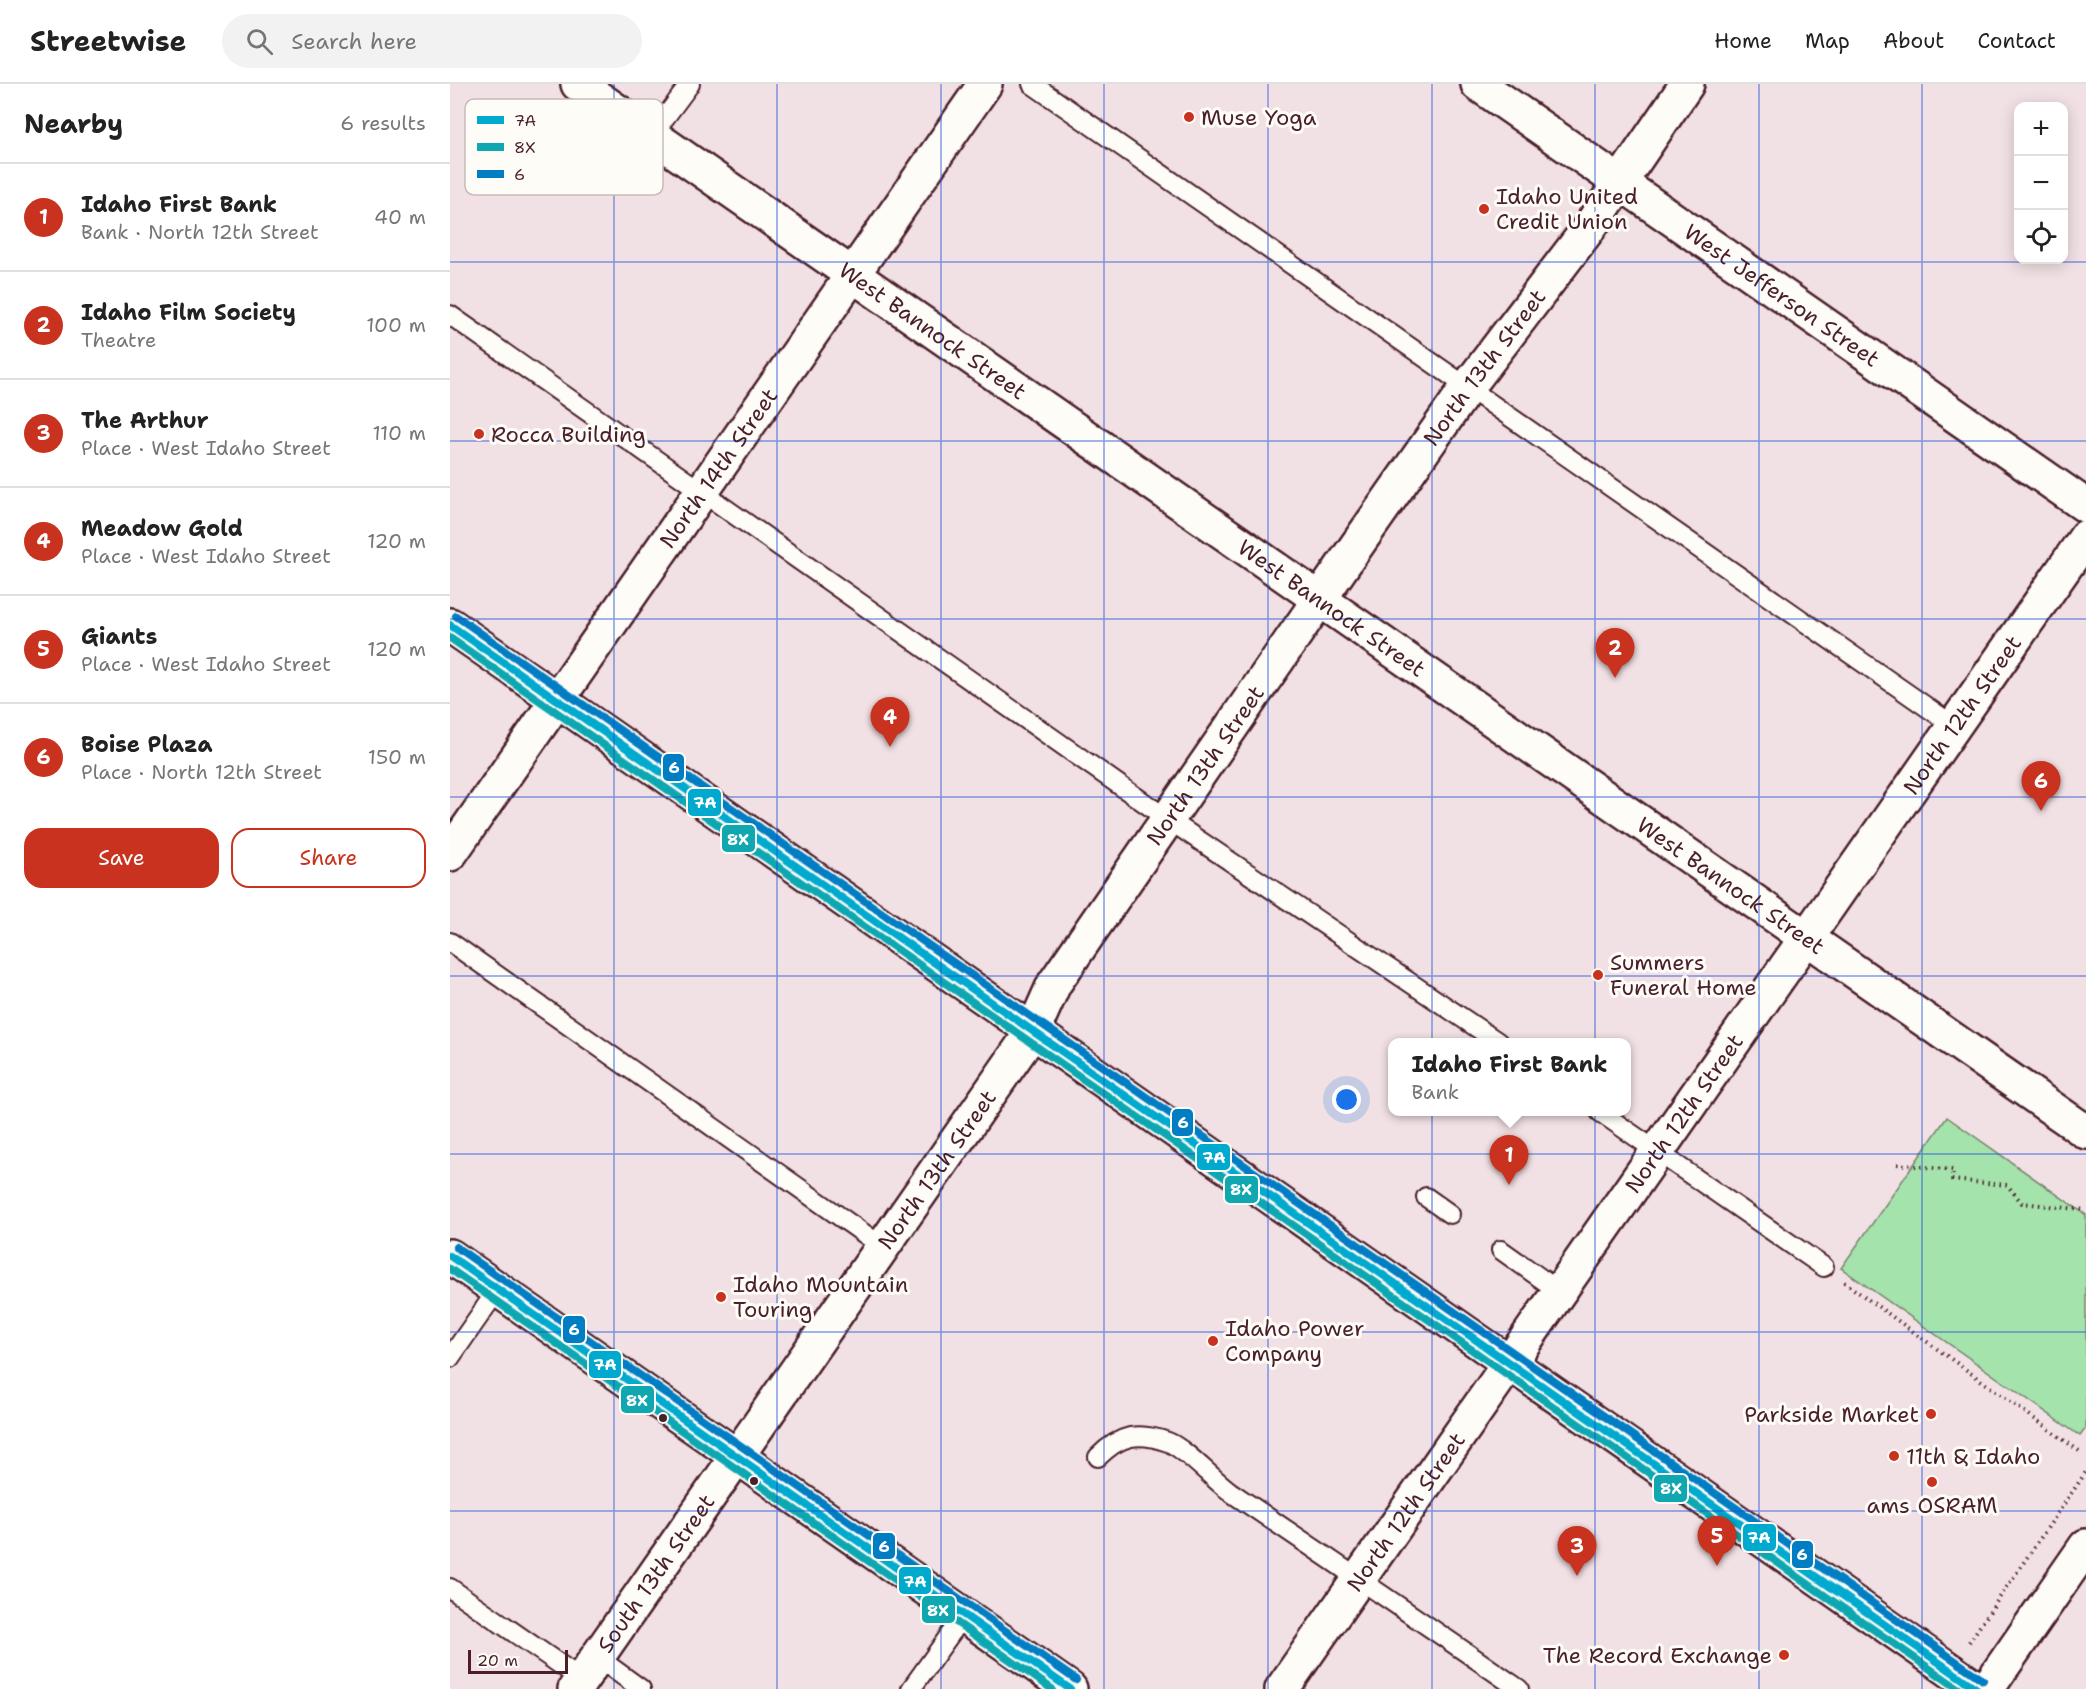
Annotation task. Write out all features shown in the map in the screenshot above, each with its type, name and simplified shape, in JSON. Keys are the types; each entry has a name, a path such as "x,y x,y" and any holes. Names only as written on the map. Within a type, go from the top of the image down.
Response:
{"street":[{"name":"West Bannock Street","path":"578,84 600,99"},
{"name":"North 14th Street","path":"450,854 985,84"},
{"name":"North 13th Street","path":"736,1456 1033,1031 1054,984 1467,388 1589,228 1687,84"},
{"name":"West Jefferson Street","path":"1498,90 1619,181 2086,506"},
{"name":"West Bannock Street","path":"663,143 2086,1132"},
{"name":"North 12th Street","path":"1282,1689 2086,537"},
{"path":"450,625 1977,1689"},
{"path":"450,1256 1070,1689"},
{"name":"South 13th Street","path":"584,1675 736,1456"},
{"path":"1987,1689 2086,1546"}],"lane":[{"path":"663,120 690,84"},
{"path":"1032,84 1954,726"},
{"path":"450,315 700,493 1169,820 1492,1038"},
{"path":"450,942 883,1247"},
{"path":"1606,1116 1824,1267"},
{"path":"1426,1197 1450,1214"},
{"path":"1501,1250 1560,1292"},
{"path":"450,1358 498,1289"},
{"path":"1098,1457 1112,1443 1130,1437 1148,1436 1171,1443 1228,1490 1519,1689"},
{"path":"450,1588 584,1675 641,1689"},
{"path":"911,1689 964,1615"}],"path":[{"path":"1897,1164 1953,1170 1952,1180 2007,1185 2022,1203 2086,1210"},
{"path":"1824,1267 2082,1454"},
{"path":"1989,1615 2086,1472"}],"green space":[{"path":"1947,1117 2086,1215 2086,1428 2080,1436 1841,1268"}],"transit line":[{"name":"6","path":"456,616 1983,1680"},
{"name":"7A","path":"450,625 1977,1689"},
{"name":"8X","path":"450,638 1959,1689"},
{"name":"6","path":"456,1247 1076,1680"},
{"name":"7A","path":"450,1256 1070,1689"},
{"name":"8X","path":"450,1269 1052,1689"}],"place":[{"name":"Muse Yoga","path":"1189,117"},
{"name":"Idaho United Credit Union","path":"1484,209"},
{"name":"Rocca Building","path":"479,434"},
{"name":"Idaho Film Society","path":"1615,678"},
{"name":"Meadow Gold","path":"890,747"},
{"name":"Boise Plaza","path":"2041,811"},
{"name":"Summers Funeral Home","path":"1598,975"},
{"name":"Idaho First Bank","path":"1509,1185"},
{"name":"Idaho Mountain Touring","path":"721,1297"},
{"name":"Idaho Power Company","path":"1213,1341"},
{"name":"Parkside Market","path":"1931,1414"},
{"name":"11th & Idaho","path":"1894,1456"},
{"name":"ams OSRAM","path":"1932,1482"},
{"name":"Giants","path":"1717,1566"},
{"name":"The Arthur","path":"1577,1576"},
{"name":"The Record Exchange","path":"1784,1655"}]}
